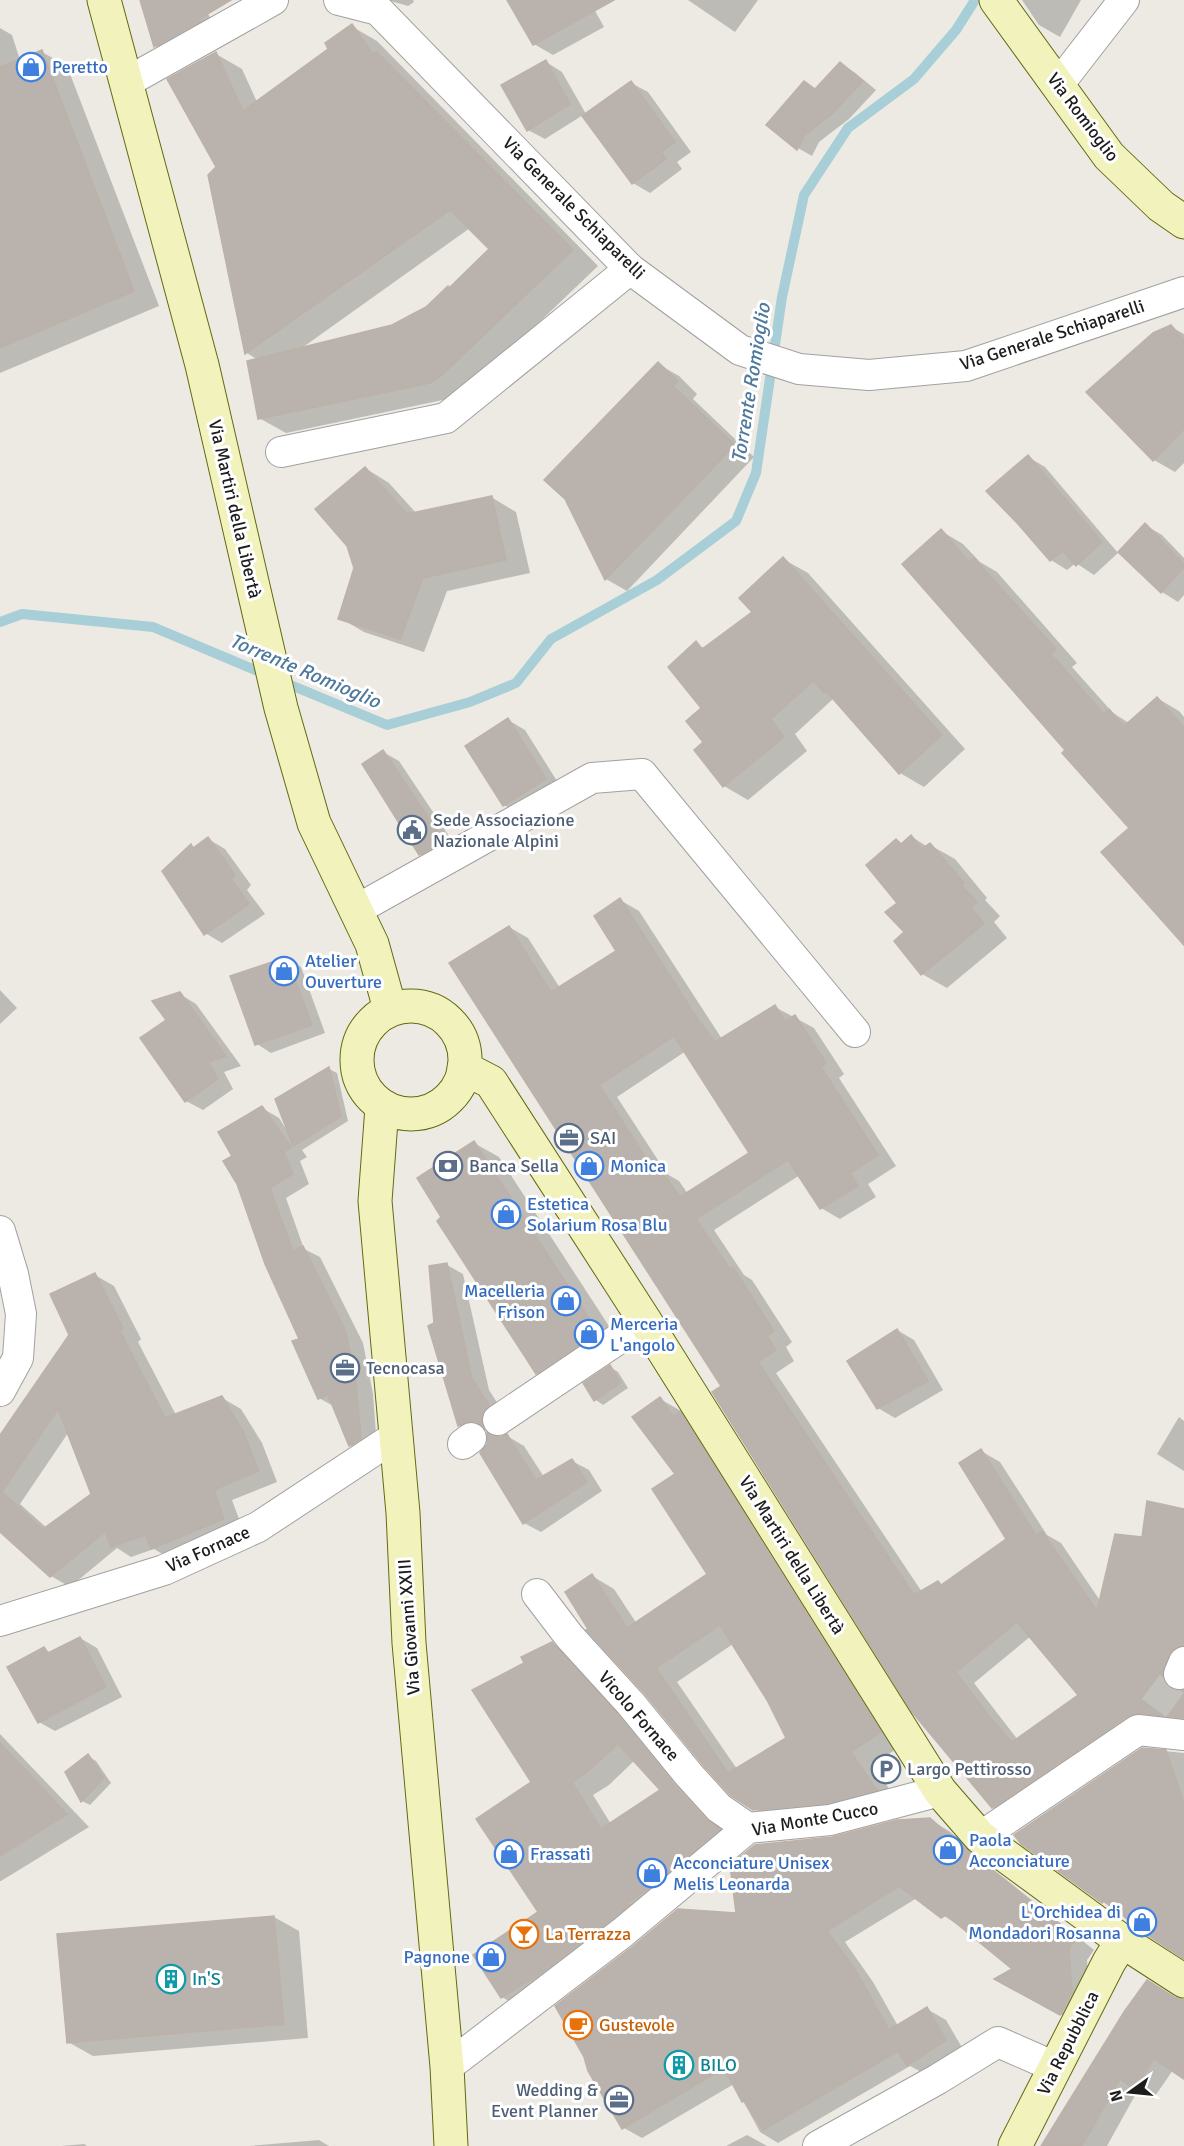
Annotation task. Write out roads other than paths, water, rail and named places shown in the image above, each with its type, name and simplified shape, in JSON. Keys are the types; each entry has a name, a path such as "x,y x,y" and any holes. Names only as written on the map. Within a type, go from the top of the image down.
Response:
{"main road":[{"name":"Via Martiri della Libertà","path":"104,0 202,365 281,708 314,823 372,944 390,1009"},
{"name":"Via Romioglio","path":"1001,7 1109,156 1161,206 1184,222"},
{"path":"406,1005 423,1007 437,1012 460,1036 465,1068 454,1092 434,1109 417,1114 399,1113 382,1107 369,1096 356,1065 358,1047 364,1031 375,1018 390,1009 406,1005"},
{"name":"Via Martiri della Libertà","path":"465,1068 491,1082 645,1321 940,1791 980,1837 1122,1941 1184,1981"},
{"name":"Via Giovanni XXIII","path":"382,1107 375,1201 403,1513 409,1643 447,2067 451,2146"},
{"name":"Via Repubblica","path":"1015,2146 1122,1941"}],"street":[{"path":"127,82 273,0"},
{"name":"Via Generale Schiaparelli","path":"339,0 378,10 630,269 740,350 799,369 868,375 966,366 1184,292"},
{"path":"1058,85 1124,0"},
{"path":"281,452 446,418 630,269"},
{"path":"356,910 592,778 642,774 855,1032"},
{"path":"0,1231 13,1274 21,1314 18,1358 0,1391"},
{"path":"498,1420 645,1321"},
{"name":"Via Fornace","path":"0,1621 164,1570 258,1527 396,1436"},
{"name":"Vicolo Fornace","path":"537,1594 569,1636 631,1704 689,1775 719,1808 748,1828"},
{"path":"980,1837 1146,1719 1184,1736"},
{"name":"Via Monte Cucco","path":"447,2067 622,1933 748,1828 830,1820 940,1791"},
{"path":"818,2146 999,2042 1055,2067"}],"waterway":[{"name":"Torrente Romioglio","path":"281,681 387,725 470,702 516,683 551,639 657,580 736,521 756,473 782,297 804,195 848,128 914,79 956,30 975,0"},
{"name":"Torrente Romioglio","path":"0,622 22,614 153,627 267,675"}],"tunnel":[{"path":"1154,1708 1179,1674"}],"place":[{"name":"Peretto","path":"31,67"},
{"name":"Sede Associazione Nazionale Alpini","path":"412,830"},
{"name":"Atelier Ouverture","path":"284,971"},
{"name":"SAI","path":"569,1138"},
{"name":"Banca Sella","path":"448,1166"},
{"name":"Monica","path":"589,1166"},
{"name":"Estetica Solarium Rosa Blu","path":"506,1214"},
{"name":"Macelleria Frison","path":"566,1301"},
{"name":"Merceria L'angolo","path":"589,1334"},
{"name":"Tecnocasa","path":"345,1368"},
{"name":"Largo Pettirosso","path":"886,1769"},
{"name":"Paola Acconciature","path":"948,1850"},
{"name":"Frassati","path":"509,1854"},
{"name":"Acconciature Unisex Melis Leonarda","path":"652,1873"},
{"name":"L'Orchidea di Mondadori Rosanna","path":"1142,1922"},
{"name":"La Terrazza","path":"524,1934"},
{"name":"Pagnone","path":"491,1957"},
{"name":"In'S","path":"171,1979"},
{"name":"Gustevole","path":"578,2025"},
{"name":"BILO","path":"679,2065"},
{"name":"Wedding & Event Planner","path":"619,2100"}]}
